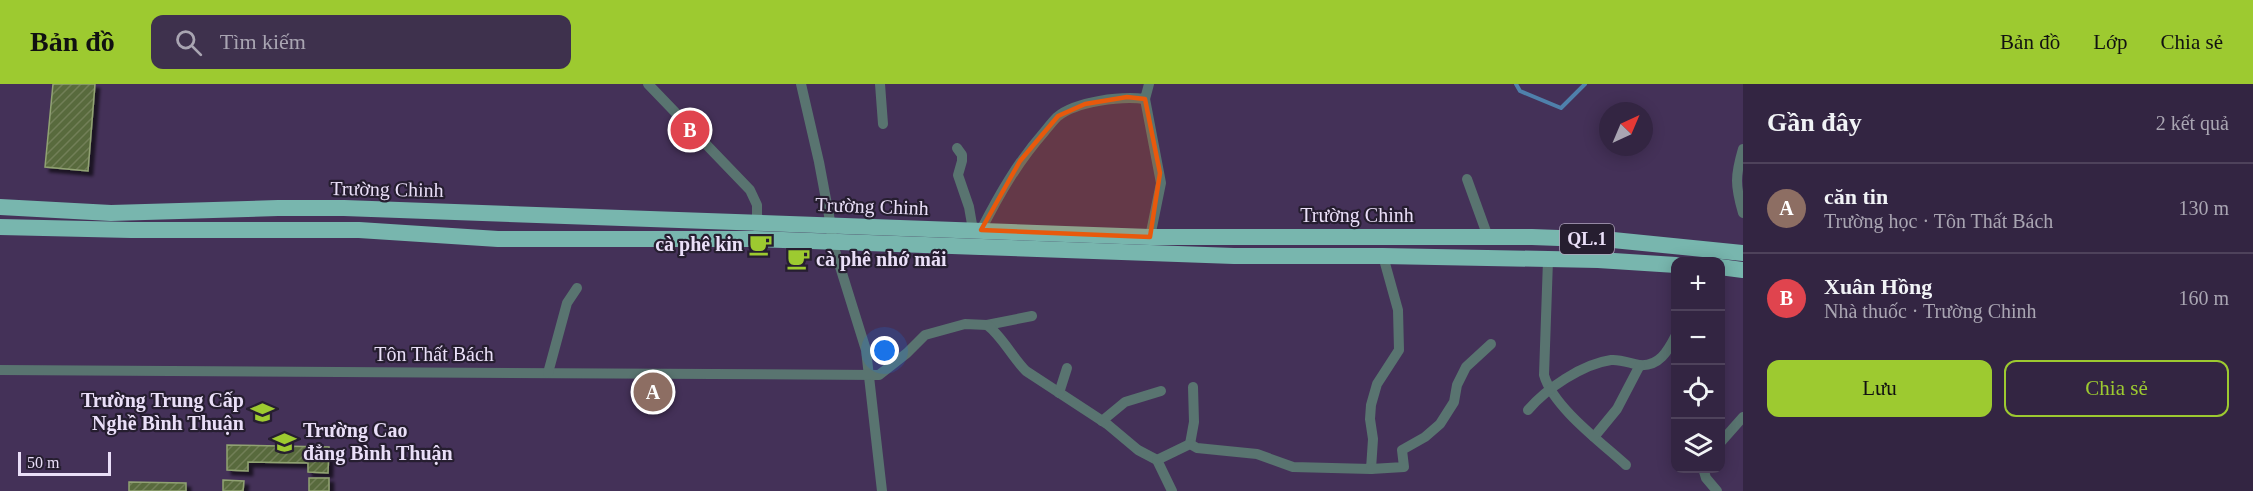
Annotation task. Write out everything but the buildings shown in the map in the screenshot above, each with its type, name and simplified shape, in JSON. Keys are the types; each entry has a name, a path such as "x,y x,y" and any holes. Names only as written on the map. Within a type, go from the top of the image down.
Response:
{"highway":[{"name":"Trường Chinh","path":"0,207 111,213 344,208 1234,256 1598,260 1671,265"},
{"name":"Trường Chinh","path":"0,227 131,230 351,230 498,239 756,231"},
{"name":"Trường Chinh","path":"831,233 977,230 1150,237 1488,237 1613,240 1743,253"},
{"path":"1725,268 1743,270"}],"street":[{"path":"648,84 750,190 757,205 756,231"},
{"path":"801,84 831,233 866,350 882,491"},
{"path":"880,84 883,124"},
{"path":"1149,84 1145,99 1161,183 1150,237"},
{"path":"977,230 1020,160 1058,116 1085,104 1105,99 1127,97 1145,99"},
{"path":"957,148 963,161 958,175 977,230"},
{"path":"1743,149 1736,179 1743,213"},
{"path":"1467,179 1488,237"},
{"path":"1371,469 1373,438 1370,419 1371,405 1377,384 1399,350 1398,310 1383,256"},
{"path":"1548,260 1544,375 1551,391 1594,437 1626,465"},
{"path":"548,373 567,303 577,288"},
{"path":"868,375 879,375 925,335 965,324 987,325 1032,316"},
{"path":"987,325 1021,365 1041,382 1102,421 1138,450 1157,460 1172,491"},
{"path":"1190,444 1197,448 1257,454 1293,467 1371,469 1404,467 1402,450 1425,437 1440,424 1454,402 1457,384 1466,367 1491,344"},
{"path":"1527,410 1577,371 1612,360 1640,365 1653,363 1661,359 1671,344"},
{"path":"1594,437 1617,409 1640,365"},
{"path":"1059,393 1067,368"},
{"name":"Tôn Thất Bách","path":"0,370 868,375"},
{"path":"1190,444 1194,422 1193,387"},
{"path":"1102,421 1125,402 1161,391"},
{"path":"1725,437 1743,417"},
{"path":"1157,460 1190,444"},
{"path":"1704,473 1717,491"}],"highlighted area":[{"path":"1127,97 1145,99 1160,173 1150,237 981,230 1020,161 1058,116 1085,104"}],"waterway":[{"path":"1516,84 1520,91 1561,108 1585,84"}],"place":[{"name":"Xuân Hồng","path":"690,130"},
{"name":"cà phê kin","path":"761,244"},
{"name":"cà phê nhớ mãi","path":"798,259"},
{"name":"căn tin","path":"653,392"},
{"name":"Trường Trung Cấp Nghề Bình Thuận","path":"262,412"},
{"name":"Trường Cao đẳng Bình Thuận","path":"285,442"}]}
